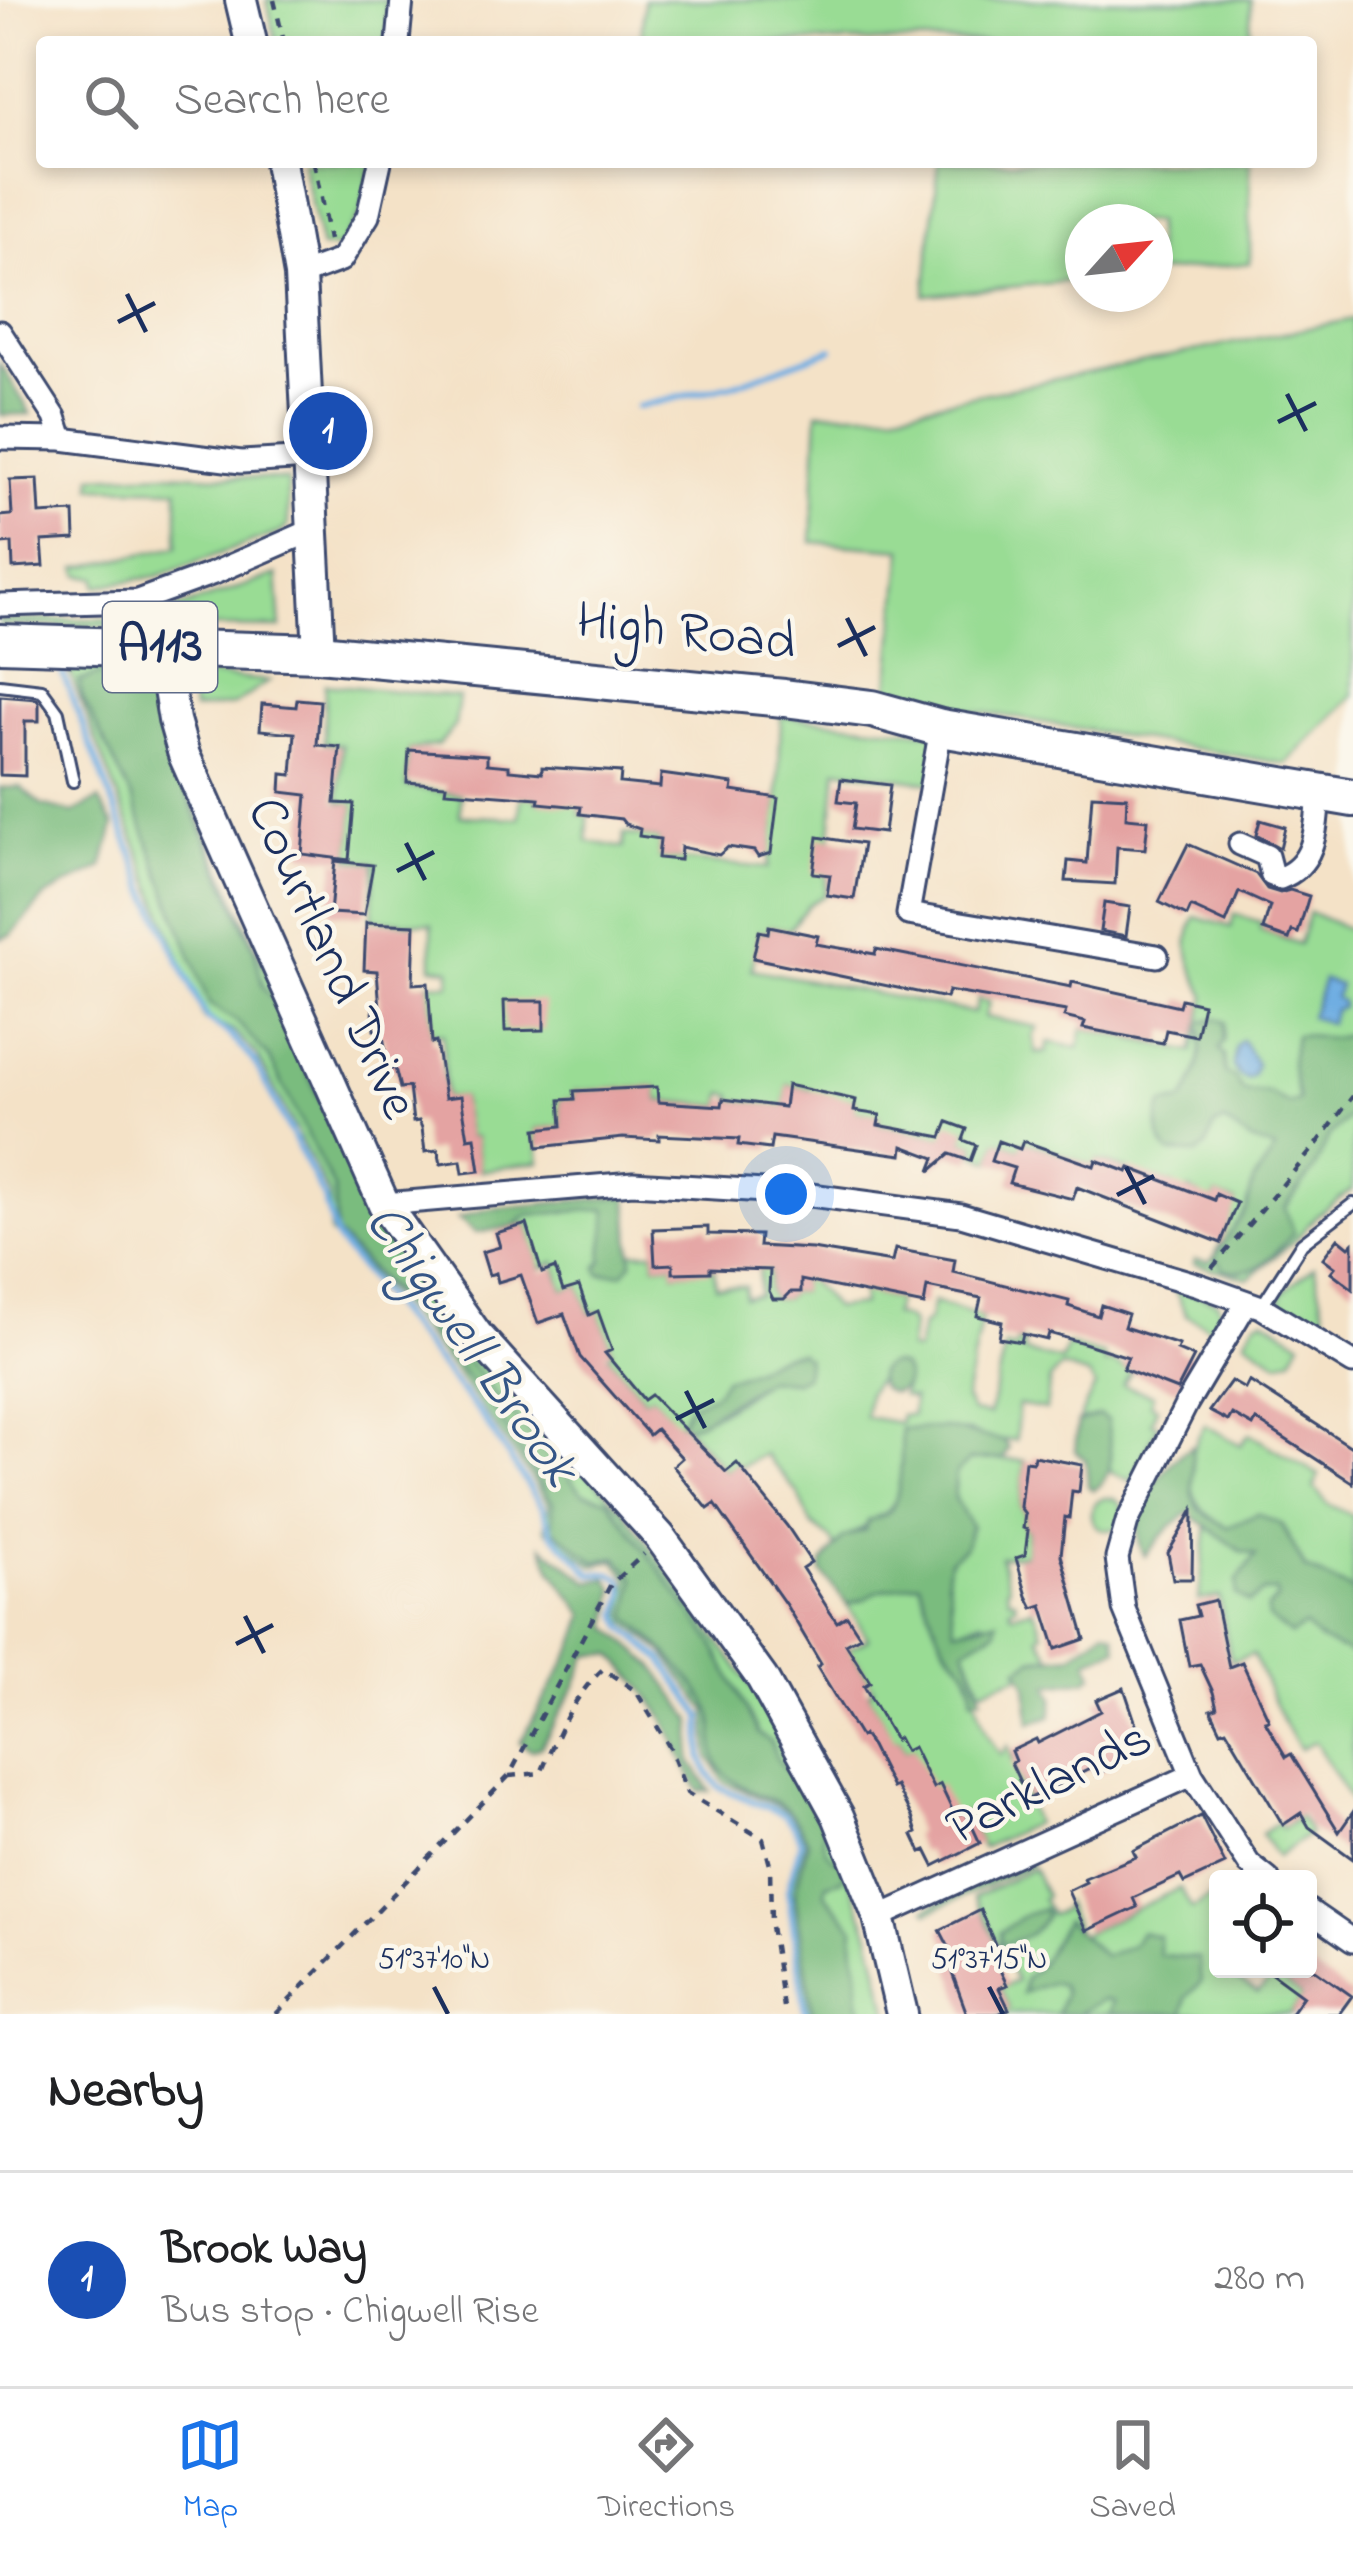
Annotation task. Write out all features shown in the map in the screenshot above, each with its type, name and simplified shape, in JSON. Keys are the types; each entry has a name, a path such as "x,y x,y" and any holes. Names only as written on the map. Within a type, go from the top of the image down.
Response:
{"main road":[{"name":"High Road","path":"0,643 319,653 784,698 872,709 941,728 1336,795"}],"street":[{"path":"241,0 250,36"},
{"path":"399,36 402,0"},
{"path":"281,168 300,275 319,653"},
{"path":"300,275 341,260 368,216 379,168"},
{"path":"0,332 56,417 62,439"},
{"path":"0,438 62,439 241,462 311,458"},
{"path":"0,605 137,601 315,529"},
{"name":"Courtland Drive","path":"162,647 184,755 384,1204 476,1334 660,1537 762,1678 838,1816 879,1917 902,2014"},
{"path":"941,728 908,914 1157,956"},
{"path":"1240,843 1267,856 1272,875 1280,878 1296,872 1336,795"},
{"path":"384,1204 633,1183 796,1192 961,1215 1254,1305 1353,1363"},
{"name":"Parklands","path":"879,1917 1192,1775 1124,1609 1117,1558 1127,1522 1187,1403 1254,1305"},
{"path":"1192,1775 1257,1870"},
{"path":"1317,1916 1353,1941"}],"lane":[{"path":"0,685 42,690 58,712 73,782"},
{"path":"1254,1305 1302,1243 1353,1204"}],"path":[{"path":"274,0 283,36"},
{"path":"315,168 333,263"},
{"path":"1199,1285 1353,1096"},
{"path":"276,2014 508,1776 611,1584 629,1570"},
{"path":"508,1776 541,1773 557,1732 584,1686 603,1669 636,1691 670,1748 687,1793 763,1839 770,1865 771,1926 784,2014"}],"green space":[{"path":"267,0 386,0 387,36 275,36"},
{"path":"644,0 1251,0 1250,36 641,36"},
{"path":"303,168 371,168 362,211 339,248 321,248"},
{"path":"938,168 1250,168 1250,263 1173,271 1173,204 1065,204 1065,282 925,295"},
{"path":"1353,319 1353,696 1286,764 888,696 903,549 812,542 818,412 893,412"},
{"path":"0,363 31,414 0,415"},
{"path":"166,473 287,480 288,526 158,576 97,586 97,578 80,575 77,568 178,546 178,489 92,487 93,476"},
{"path":"277,575 281,628 0,625 0,620 120,619 178,608"},
{"path":"67,665 160,669 164,736 377,1224 451,1334 623,1510 749,1683 827,1820 870,1934 889,2014 809,2014 791,1890 805,1841 789,1812 724,1781 709,1756 707,1710 663,1652 623,1619 629,1579 615,1560 594,1566 545,1529 549,1504 500,1432 420,1329 330,1234 329,1195 257,1055 233,1031 204,1019"},
{"path":"110,671 156,676 162,737 254,949 263,986 277,1006 358,1184 372,1226 443,1333 583,1493 608,1499 712,1641 759,1734 771,1742 781,1764 816,1802 824,1847 845,1873 841,1880 826,1884 825,1894 854,1928 863,2014 813,2014 795,1893 808,1841 782,1806 743,1787 722,1770 714,1754 713,1718 704,1699 673,1660 628,1617 635,1579 617,1557 596,1562 552,1528 553,1503 492,1409 416,1316 336,1234 334,1189 269,1058 237,1022 209,1004 133,800 83,699 79,681"},
{"path":"190,674 269,681 234,705 193,710"},
{"path":"325,684 459,697 455,725 439,745 409,750 407,787 461,795 460,816 519,818 521,796 539,798 538,802 581,801 580,814 588,815 587,841 623,848 624,834 660,839 659,858 768,868 778,798 781,716 940,733 931,783 837,769 825,895 808,905 789,930 770,926 768,933 759,931 752,969 974,1013 978,999 989,1002 985,1017 1038,1027 1033,1036 1036,1052 1046,1053 1049,1042 1079,1048 1083,1028 1193,1052 1206,996 1188,948 1196,917 1231,927 1234,914 1261,922 1260,930 1299,944 1309,912 1353,931 1353,1189 1249,1278 1194,1264 1215,1256 1236,1202 1216,1195 1209,1212 1196,1207 1200,1195 1189,1190 1182,1207 1173,1184 1097,1160 1094,1166 1024,1141 1020,1149 998,1141 991,1161 974,1153 976,1145 963,1140 966,1129 942,1137 878,1125 879,1115 854,1111 856,1100 809,1097 810,1089 788,1085 784,1108 732,1100 733,1095 724,1093 722,1106 658,1100 657,1087 575,1091 575,1099 560,1101 562,1126 536,1129 540,1162 480,1171 475,1137 468,1138 461,1097 445,1098 443,1034 431,1033 428,983 450,984 450,969 432,967 432,924 372,919 375,863 349,859 354,805 339,801 342,745 324,743"},
{"path":"20,787 41,805 73,813 99,800 114,826 103,867 46,896 12,934 0,939 0,788"},
{"path":"1216,1018 1225,1022 1219,1049 1226,1074 1243,1091 1268,1093 1289,1104 1299,1101 1291,1063 1295,1035 1328,1038 1353,1033 1353,1113 1329,1136 1314,1170 1285,1208 1294,1233 1264,1263 1247,1270 1224,1269 1215,1256 1247,1208 1253,1182 1275,1150 1251,1141 1224,1122 1214,1126 1207,1146 1198,1154 1169,1153 1159,1129 1164,1104 1183,1101 1192,1084 1201,1052 1199,1022"},
{"path":"628,1196 632,1263 623,1273 600,1274 597,1268 603,1260 606,1209 528,1215 514,1226 476,1233 458,1218 488,1209"},
{"path":"606,1209 609,1228 629,1252 654,1252 655,1265 673,1264 674,1273 714,1269 716,1286 745,1286 744,1297 759,1295 759,1261 770,1259 773,1299 800,1292 801,1279 807,1279 835,1308 862,1305 861,1291 897,1300 893,1315 912,1325 909,1350 917,1351 933,1302 982,1317 965,1399 972,1412 989,1415 1005,1347 1015,1349 1018,1342 1025,1343 1023,1352 1062,1361 1067,1345 1104,1356 1105,1364 1131,1372 1123,1385 1153,1395 1150,1404 1157,1407 1151,1423 1158,1425 1132,1481 1110,1472 1109,1433 1099,1415 1078,1422 1095,1386 1089,1376 1062,1367 1050,1378 1046,1410 1018,1405 1016,1440 901,1429 900,1480 893,1504 835,1547 812,1525 799,1495 765,1454 726,1472 686,1427 723,1410 767,1379 795,1381 804,1376 806,1358 766,1361 745,1375 725,1378 714,1394 688,1406 681,1422 670,1431 670,1416 651,1395 645,1400 608,1356 612,1349 598,1312 589,1314 579,1286 563,1291 555,1262 540,1269 527,1224 514,1226 528,1215","holes":["888,1365 905,1382 902,1396 913,1398 912,1415 900,1415 900,1423 865,1417 868,1392"]},
{"path":"1314,1266 1327,1322 1322,1326 1280,1302 1283,1292"},
{"path":"1175,1290 1217,1301 1223,1317 1216,1330 1186,1315"},
{"path":"1264,1318 1301,1341 1292,1358 1279,1362 1245,1340 1256,1321"},
{"path":"800,1352 807,1359 805,1376 795,1381 767,1379 697,1423 686,1427 681,1422 688,1406 714,1394 725,1378"},
{"path":"892,1364 902,1368 906,1378 902,1388 892,1392 882,1388 878,1378 882,1368"},
{"path":"1099,1415 1107,1420 1110,1458 1106,1476 1094,1490 1088,1486 1086,1460 1075,1451 1078,1422"},
{"path":"1205,1425 1241,1445 1249,1434 1319,1475 1314,1488 1328,1504 1353,1516 1353,1591 1305,1568 1282,1525 1258,1514 1228,1528 1202,1508 1190,1469"},
{"path":"945,1428 1004,1441 1009,1448 1003,1459 970,1460 956,1473 954,1498 971,1526 964,1548 949,1560 955,1629 997,1620 996,1630 965,1648 982,1697 972,1698 970,1678 941,1638 919,1582 847,1604 822,1573 822,1564 843,1538 865,1530 868,1521 892,1508 900,1475 901,1429"},
{"path":"1191,1446 1193,1493 1201,1510 1228,1527 1258,1514 1282,1525 1305,1568 1353,1591 1353,1655 1319,1640 1304,1626 1291,1635 1268,1618 1276,1592 1264,1592 1249,1603 1236,1595 1237,1581 1256,1555 1241,1551 1188,1513 1145,1556 1139,1527 1148,1495"},
{"path":"970,1460 1025,1461 1020,1506 1027,1530 1026,1554 1000,1557 1009,1599 1015,1599 1012,1614 1033,1608 1043,1633 1039,1636 1051,1656 1033,1659 1018,1669 1021,1675 982,1689 964,1647 996,1630 982,1620 955,1630 947,1578 949,1560 963,1548 971,1526 954,1498 956,1473"},
{"path":"1108,1498 1119,1503 1124,1514 1119,1525 1108,1530 1097,1525 1092,1514 1097,1503"},
{"path":"1207,1524 1241,1551 1256,1555 1237,1581 1276,1592 1277,1599 1319,1640 1353,1655 1353,1805 1315,1742 1300,1749 1253,1654 1231,1661 1219,1597 1199,1600"},
{"path":"543,1546 589,1582 608,1578 615,1590 609,1627 654,1666 693,1721 691,1761 710,1791 700,1791 658,1709 612,1654 588,1655 541,1746 531,1750 520,1743 574,1647 585,1615 552,1570"},
{"path":"919,1582 942,1640 964,1666 993,1744 1001,1755 1008,1746 1035,1823 982,1848 966,1812 955,1816 921,1794 913,1748 905,1751 899,1739 894,1741 868,1693 874,1689 854,1656 834,1656 868,1639 847,1604"},
{"path":"1106,1630 1115,1634 1118,1648 1088,1660 1093,1675 1086,1680 1048,1685 1054,1698 1051,1716 1030,1723 1027,1685 1018,1669 1033,1659 1072,1655"},
{"path":"1299,1817 1310,1833 1277,1857 1261,1834 1277,1823 1282,1829"},
{"path":"1029,1860 1031,1865 929,1912 926,1909"},
{"path":"1033,1869 1050,1915 1063,1910 1065,1903 1079,1936 1180,1888 1192,1909 1209,1898 1209,1978 1233,1978 1258,1993 1278,1978 1303,1996 1294,2014 998,2014 1009,2008 999,1988 1016,1981 974,1897"},
{"path":"1043,1909 1046,1916 1033,1931 1001,1945 1000,1932"},
{"path":"1065,1921 1104,1956 1132,1945 1140,1932 1159,1936 1159,1955 1199,1958 1201,1982 1186,1998 1183,2014 1109,2014 1113,2001 1104,1999 1077,2014 1056,2014 1064,1994 1061,1985 1053,1982 1022,1993 1025,1978 1043,1959"}],"water":[{"path":"1323,980 1339,985 1335,998 1342,1007 1334,1010 1329,1023 1310,1017"},
{"path":"1242,1040 1256,1064 1247,1079 1233,1066 1236,1046"}],"building":[{"path":"38,479 40,514 74,512 75,539 42,541 44,566 13,568 12,543 0,544 0,516 12,515 10,480"},
{"path":"0,696 39,703 39,721 25,721 25,776 0,775"},
{"path":"297,699 320,701 317,745 340,747 335,803 354,804 349,860 302,854 307,795 281,792 282,774 292,775 295,733 260,730 262,704 296,707"},
{"path":"409,750 487,755 487,764 509,766 509,770 621,772 620,783 660,787 661,774 733,784 732,791 778,798 771,853 758,857 754,851 728,847 719,855 681,847 680,860 658,858 660,839 639,836 640,829 621,819 580,814 581,807 538,803 539,798 445,791 446,785 407,782"},
{"path":"841,779 890,785 884,833 852,829 856,803 838,801"},
{"path":"1092,795 1127,797 1126,818 1148,820 1145,849 1117,847 1115,884 1066,881 1068,861 1087,863"},
{"path":"1260,820 1285,827 1280,848 1256,835"},
{"path":"818,837 863,844 854,899 827,895 830,875 813,873"},
{"path":"1188,844 1256,874 1267,889 1309,896 1298,933 1292,931 1289,939 1263,930 1270,906 1239,892 1226,923 1191,907 1187,916 1159,902"},
{"path":"335,861 373,865 364,915 330,913"},
{"path":"1104,903 1130,907 1126,936 1100,931"},
{"path":"366,923 415,925 413,984 428,983 432,1043 436,1042 445,1098 461,1096 480,1171 463,1173 461,1161 441,1164 438,1150 425,1152 422,1128 419,1121 413,1122 409,1087 400,1088 395,1068 389,1070 383,1036 378,1037 374,1030 373,1008 380,1008 377,971 364,970"},
{"path":"769,926 818,936 816,944 875,954 876,949 1071,987 1072,982 1179,1006 1181,999 1203,1004 1196,1036 1166,1030 1163,1043 1083,1028 1085,1022 1064,1017 1066,1011 948,991 946,998 753,958 759,931 768,933"},
{"path":"504,1001 544,1001 544,1030 505,1031"},
{"path":"787,1085 856,1100 854,1111 880,1115 878,1125 942,1137 948,1122 967,1129 963,1140 976,1145 970,1161 950,1154 930,1171 935,1158 903,1146 902,1155 772,1137 770,1149 738,1145 739,1139 659,1135 659,1140 623,1138 538,1147 536,1129 562,1126 560,1100 575,1099 574,1091 657,1087 658,1102 722,1106 723,1099 784,1107"},
{"path":"998,1141 1020,1149 1023,1141 1094,1166 1096,1160 1128,1172 1130,1168 1214,1200 1216,1194 1237,1203 1221,1243 1077,1187 1073,1199 1009,1183 1014,1168 991,1161"},
{"path":"527,1224 542,1273 555,1268 563,1291 579,1286 589,1315 598,1311 612,1350 605,1353 644,1400 651,1395 726,1472 737,1463 787,1526 811,1562 802,1568 830,1612 837,1622 847,1616 860,1636 846,1644 870,1682 864,1686 895,1740 905,1751 913,1747 933,1788 940,1784 955,1816 965,1811 980,1843 934,1866 926,1850 921,1852 912,1817 896,1786 892,1788 871,1746 860,1737 817,1667 821,1664 786,1605 715,1504 708,1509 673,1466 682,1458 656,1429 649,1435 580,1357 564,1314 538,1323 521,1275 498,1282 496,1273 489,1275 482,1252 500,1247 496,1233"},
{"path":"708,1227 708,1234 760,1235 759,1246 892,1262 895,1249 955,1260 953,1272 1069,1301 1068,1306 1098,1316 1101,1305 1128,1314 1124,1327 1179,1345 1177,1350 1194,1357 1177,1390 1123,1369 1128,1357 1084,1343 1049,1333 1047,1340 1023,1334 1021,1342 999,1338 1002,1322 977,1316 981,1298 927,1287 924,1305 801,1280 801,1292 773,1299 770,1270 710,1268 710,1272 673,1273 673,1264 655,1265 653,1229"},
{"path":"1338,1238 1349,1247 1353,1243 1353,1289 1331,1272 1335,1267 1323,1258"},
{"path":"1231,1381 1245,1389 1249,1381 1353,1448 1353,1483 1256,1420 1253,1426 1232,1414 1228,1421 1209,1411"},
{"path":"1034,1456 1082,1465 1079,1492 1072,1491 1069,1518 1065,1517 1061,1555 1085,1639 1056,1649 1042,1605 1033,1608 1027,1596 1016,1558 1025,1555 1028,1530 1023,1528 1025,1514 1020,1507 1025,1461 1033,1462"},
{"path":"1193,1510 1192,1579 1173,1579 1168,1553"},
{"path":"1215,1600 1229,1667 1242,1662 1269,1720 1265,1721 1286,1757 1291,1754 1339,1832 1353,1812 1353,1859 1309,1827 1301,1813 1283,1825 1226,1729 1221,1731 1211,1710 1217,1708 1213,1692 1200,1664 1189,1666 1180,1620 1198,1616 1195,1605"},
{"path":"1124,1688 1143,1745 1115,1757 1118,1763 1096,1775 1092,1768 1028,1799 1011,1763 1015,1761 1011,1751 1036,1739 1038,1743 1101,1711 1096,1700"},
{"path":"1201,1816 1225,1864 1184,1883 1180,1876 1133,1898 1137,1907 1086,1931 1068,1891 1086,1882 1084,1878 1136,1857 1133,1851"},
{"path":"980,1910 1004,1965 999,1968 1007,1985 999,1988 1009,2009 998,2014 967,2014 948,1962 955,1959 940,1930"},
{"path":"1317,1971 1352,1996 1339,2014 1290,2014 1303,1996 1278,1978 1317,1978"}],"waterway":[{"path":"637,407 732,385 832,349"},
{"name":"Chigwell Brook","path":"60,667 147,891 206,1018 254,1061 323,1196 336,1239 483,1418 543,1508 552,1533 592,1574 611,1573 622,1580 625,1594 619,1614 624,1627 662,1660 702,1716 702,1758 708,1773 719,1787 785,1815 795,1828 801,1841 788,1890 806,2014"}],"place":[{"name":"Brook Way","path":"328,431"}]}
